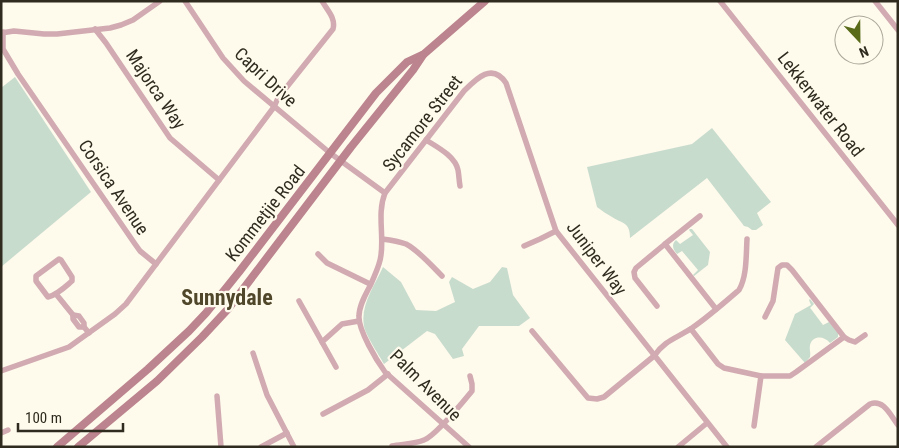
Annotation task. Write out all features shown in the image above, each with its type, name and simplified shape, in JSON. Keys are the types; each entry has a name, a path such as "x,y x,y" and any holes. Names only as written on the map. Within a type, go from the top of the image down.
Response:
{"main road":[{"name":"Kommetjie Road","path":"78,447 157,381 228,309 424,54 485,1"},
{"name":"Kommetjie Road","path":"57,447 169,351 206,313 376,93 407,62 424,54"}],"street":[{"path":"2,32 57,34 110,28 126,24 160,1"},
{"name":"Capri Drive","path":"185,1 223,58 244,81 330,153 341,160"},
{"name":"Corsica Avenue","path":"2,32 3,49 18,74 140,251 156,264 274,107 278,98 333,29 333,20 322,1"},
{"name":"Lekkerwater Road","path":"720,1 898,225"},
{"path":"875,1 898,30"},
{"name":"Majorca Way","path":"95,29 170,138 220,180"},
{"name":"Sycamore Street","path":"385,193 464,91 483,74"},
{"name":"Juniper Way","path":"483,74 497,74 506,83 556,231 726,447"},
{"path":"426,140 455,163 460,186"},
{"path":"322,342 342,324 359,321 359,312 380,262 382,239 380,212 385,193 341,160"},
{"path":"656,306 635,278 634,272 636,268 700,216"},
{"path":"524,246 556,231"},
{"path":"382,239 406,244 442,276"},
{"path":"532,331 588,398 597,399 607,394 654,356 669,340 691,329 738,291 742,285 745,269 747,239"},
{"path":"665,244 716,309"},
{"path":"318,254 327,263 370,284"},
{"path":"59,259 72,277 72,281 56,294 50,297 47,296 36,276 59,259"},
{"path":"1,371 63,350 89,333 126,304 156,264"},
{"path":"765,316 773,301 778,268 782,265 787,265 844,337 855,342 865,335"},
{"path":"56,294 73,315 73,319 89,333"},
{"path":"299,301 336,367"},
{"name":"Palm Avenue","path":"359,321 361,330 381,366 469,447"},
{"path":"691,329 718,364 730,370 761,376 790,376 844,337"},
{"path":"253,353 267,395 294,447"},
{"path":"323,414 368,390 388,374"},
{"path":"392,446 427,439 472,391 470,376"},
{"path":"754,426 761,376"},
{"path":"217,396 221,447"},
{"path":"816,447 872,403 881,404 898,425"},
{"path":"678,447 707,423"},
{"path":"1,433 8,430"},
{"path":"261,447 287,433"}],"green space":[{"path":"15,77 91,192 1,267 1,88"},
{"path":"712,128 771,202 757,213 763,225 756,230 744,226 707,178 630,238 629,229 625,224 597,207 587,167 692,144"},
{"path":"690,229 692,229 710,252 708,265 694,276 698,270 682,251 677,254 673,247 676,240 680,244 693,235"},
{"path":"383,267 401,282 416,310 436,311 455,302 449,282 452,277 473,289 490,282 502,267 507,268 513,295 530,318 519,326 479,326 462,349 464,356 453,359 435,334 427,331 384,364 367,334 363,318 369,295"},
{"path":"810,299 814,304 810,308 823,325 829,322 838,333 838,337 830,343 822,338 814,339 810,345 810,357 805,363 785,340 795,314 811,305"}],"district":[{"name":"Sunnydale","path":"227,297"}]}
